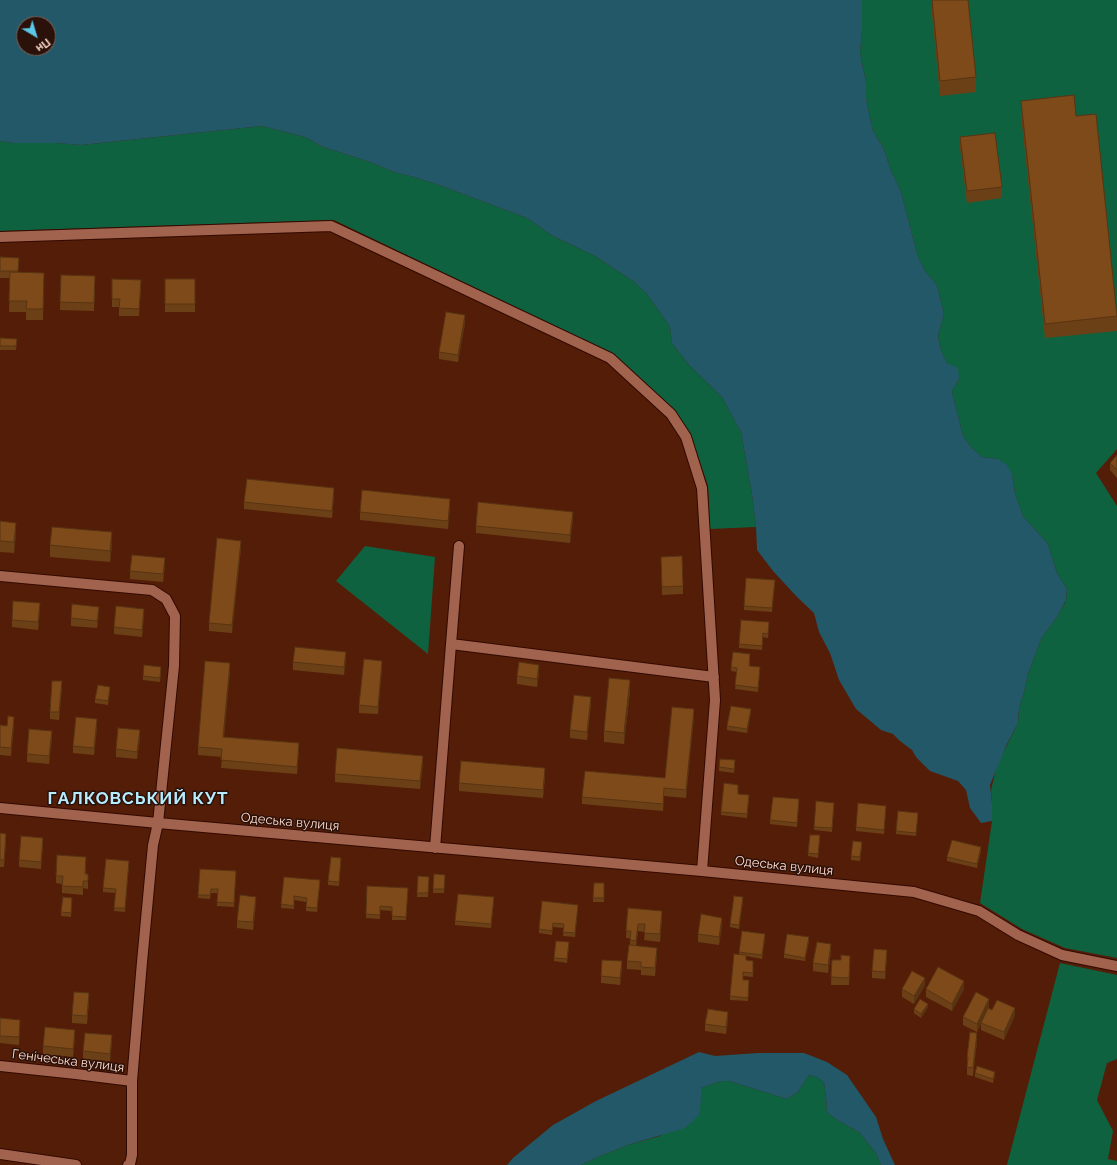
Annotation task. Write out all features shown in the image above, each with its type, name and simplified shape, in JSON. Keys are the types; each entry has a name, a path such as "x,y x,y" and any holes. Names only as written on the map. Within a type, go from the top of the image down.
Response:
{"street":[{"path":"0,237 331,226 610,358 671,414 686,437 702,488 715,700 702,871"},
{"path":"435,848 459,546"},
{"path":"0,576 152,590 166,599 175,616 174,666 158,823 153,845 142,962 132,1081 132,1155 130,1164 128,1165"},
{"path":"452,644 714,677"},
{"name":"Одеська вулиця","path":"0,808 702,871 914,892 979,911 1018,935 1062,955 1117,966"},
{"name":"Генічеська вулиця","path":"0,1066 132,1081"},
{"path":"0,1154 76,1165"}],"green space":[{"path":"862,0 1117,0 1117,449 1096,473 1117,506 1117,958 1065,948 1022,929 980,903 992,821 991,790 997,765 1018,723 1019,709 1028,674 1041,639 1059,614 1066,601 1067,589 1057,573 1048,544 1023,516 1015,493 1012,474 998,459 982,457 971,447 963,436 952,391 959,379 947,363 939,342 938,336 944,314 937,285 925,271 918,257 901,192 890,168 884,149 873,131 866,98 866,82 860,53"},
{"path":"262,126 305,137 323,147 370,162 394,172 439,185 527,218 553,236 595,256 633,281 647,294 670,327 672,343 689,365 722,397 741,432 756,527 710,529 708,486 691,435 675,411 613,354 334,220 0,231 0,141 13,143 56,143 81,145"},
{"path":"365,546 435,557 428,654 336,581"},
{"path":"1060,963 1117,975 1117,1059 1107,1063 1097,1100 1113,1131 1108,1159 1117,1161 1117,1165 1007,1165"},
{"path":"809,1075 817,1077 824,1083 827,1112 837,1120 859,1132 876,1153 881,1165 581,1165 628,1145 660,1136 701,1100 701,1088 721,1081 729,1081 787,1099 798,1092"}],"water":[{"path":"0,0 862,0 860,53 866,82 866,98 873,131 884,149 890,168 901,192 918,257 925,271 937,285 944,314 938,336 939,342 947,363 958,368 959,379 952,391 963,436 971,447 982,457 998,459 1007,465 1012,474 1015,493 1023,516 1048,544 1057,573 1067,589 1066,600 1059,614 1041,639 1028,674 1019,709 1018,723 1007,744 990,785 992,821 981,823 970,808 966,790 958,781 930,771 916,757 912,750 893,734 881,730 856,709 839,680 830,653 819,632 814,613 773,571 757,550 752,494 741,432 722,397 689,365 672,343 670,327 647,294 633,281 595,256 553,236 527,218 439,185 394,172 370,162 323,147 305,137 262,126 81,145 56,143 13,143 0,141"},
{"path":"699,1052 715,1056 758,1053 804,1053 827,1062 847,1075 876,1117 883,1139 895,1165 881,1165 876,1153 859,1132 837,1120 827,1112 824,1083 817,1077 809,1075 798,1092 787,1099 729,1081 721,1081 701,1088 699,1115 685,1128 628,1145 581,1165 507,1165 513,1158 553,1125 596,1101"}],"building":[{"path":"932,0 968,0 976,77 940,81"},
{"path":"1074,95 1076,116 1096,114 1117,316 1045,324 1021,101"},
{"path":"995,133 1002,187 967,191 960,137"},
{"path":"0,257 19,258 18,271 0,271"},
{"path":"10,272 44,273 43,309 26,309 27,301 9,301"},
{"path":"61,275 95,276 94,303 60,302"},
{"path":"112,279 141,280 139,309 119,308 120,299 112,299"},
{"path":"165,279 195,279 195,304 165,304"},
{"path":"446,312 465,315 458,355 439,352"},
{"path":"0,338 17,339 16,346 0,346"},
{"path":"1117,455 1117,470 1110,463"},
{"path":"247,479 334,488 332,511 244,502"},
{"path":"362,490 450,499 448,521 360,512"},
{"path":"478,502 573,512 570,535 476,526"},
{"path":"0,521 16,523 14,542 0,541"},
{"path":"52,527 112,532 110,551 50,545"},
{"path":"217,538 241,541 232,625 209,623"},
{"path":"132,555 165,558 163,574 130,571"},
{"path":"682,556 683,586 662,587 661,557"},
{"path":"746,578 775,580 772,608 744,606"},
{"path":"13,601 40,603 38,622 12,620"},
{"path":"72,604 99,607 97,621 71,618"},
{"path":"116,606 144,609 142,630 114,627"},
{"path":"741,620 769,622 768,634 763,633 762,646 739,644"},
{"path":"295,647 346,652 344,667 293,662"},
{"path":"733,652 750,654 749,666 760,667 758,688 735,685 737,668 731,667"},
{"path":"364,659 382,661 378,707 359,705"},
{"path":"205,661 230,663 223,737 299,743 297,767 221,760 222,749 198,747"},
{"path":"519,662 539,665 537,679 517,676"},
{"path":"144,665 161,667 160,678 143,676"},
{"path":"609,678 630,680 624,733 604,731"},
{"path":"52,681 62,681 59,712 50,712"},
{"path":"98,685 110,687 108,701 95,699"},
{"path":"574,695 591,697 587,732 570,730"},
{"path":"731,706 751,709 747,729 727,726"},
{"path":"672,707 694,709 686,790 664,788 663,804 582,797 585,771 665,778"},
{"path":"8,716 14,717 11,748 0,747 0,725 7,726"},
{"path":"76,717 97,719 94,748 73,746"},
{"path":"118,728 140,730 137,752 116,749"},
{"path":"29,729 52,731 49,756 27,754"},
{"path":"337,748 423,756 420,781 335,774"},
{"path":"720,759 735,760 734,769 719,767"},
{"path":"461,761 545,768 543,790 459,783"},
{"path":"724,783 738,785 738,794 749,795 747,814 721,812"},
{"path":"773,797 799,799 797,823 770,820"},
{"path":"816,801 834,803 832,828 814,827"},
{"path":"858,803 886,806 884,830 856,827"},
{"path":"898,811 918,813 916,833 896,831"},
{"path":"0,833 6,834 4,860 0,860"},
{"path":"810,835 820,835 818,854 808,853"},
{"path":"21,836 43,838 41,862 19,860"},
{"path":"952,840 981,847 977,864 947,857"},
{"path":"853,841 862,842 860,857 851,856"},
{"path":"57,855 86,857 85,874 88,874 88,881 83,881 83,887 62,886 63,876 56,876"},
{"path":"331,857 341,858 339,882 328,881"},
{"path":"106,859 129,861 125,908 114,908 116,889 103,888"},
{"path":"200,869 236,871 234,903 217,902 218,889 211,889 210,895 198,895"},
{"path":"434,874 445,875 444,889 433,889"},
{"path":"418,876 429,877 428,893 417,893"},
{"path":"284,877 320,880 317,908 306,907 307,898 294,896 294,906 281,904"},
{"path":"594,883 604,883 604,898 593,898"},
{"path":"367,886 408,888 406,917 392,916 392,907 380,906 380,915 366,914"},
{"path":"458,894 494,897 491,924 455,921"},
{"path":"240,895 256,897 253,922 237,921"},
{"path":"734,896 743,897 739,925 730,924"},
{"path":"63,897 72,898 71,913 61,912"},
{"path":"542,901 578,905 575,933 563,932 564,924 553,923 552,931 539,929"},
{"path":"628,908 662,911 660,934 644,933 645,924 638,924 636,941 630,940 631,931 626,931"},
{"path":"701,914 722,918 719,937 698,934"},
{"path":"742,931 765,934 762,955 739,952"},
{"path":"787,934 809,937 805,958 784,954"},
{"path":"556,941 569,942 567,959 554,958"},
{"path":"817,942 831,944 828,965 813,963"},
{"path":"629,945 657,948 655,968 641,967 641,962 627,961"},
{"path":"874,949 887,950 885,972 872,971"},
{"path":"734,954 746,955 746,960 753,961 753,973 743,972 743,980 749,980 748,998 730,996"},
{"path":"841,955 850,956 849,978 831,977 832,960 841,960"},
{"path":"602,960 622,961 620,978 601,976"},
{"path":"938,967 964,981 952,1004 926,989"},
{"path":"912,971 925,978 914,996 902,989"},
{"path":"74,992 89,993 87,1016 72,1015"},
{"path":"976,992 989,999 977,1024 963,1017"},
{"path":"920,999 928,1004 921,1014 914,1009"},
{"path":"997,1000 1015,1008 1004,1032 981,1023 988,1008 992,1010"},
{"path":"708,1009 728,1012 726,1027 705,1024"},
{"path":"0,1018 20,1020 19,1037 0,1036"},
{"path":"45,1027 75,1030 73,1049 43,1046"},
{"path":"970,1032 977,1033 973,1068 967,1067"},
{"path":"85,1033 112,1035 110,1054 83,1051"},
{"path":"977,1066 995,1072 993,1079 975,1073"}],"district":[{"name":"ГАЛКОВСЬКИЙ КУТ","path":"138,799"}]}
